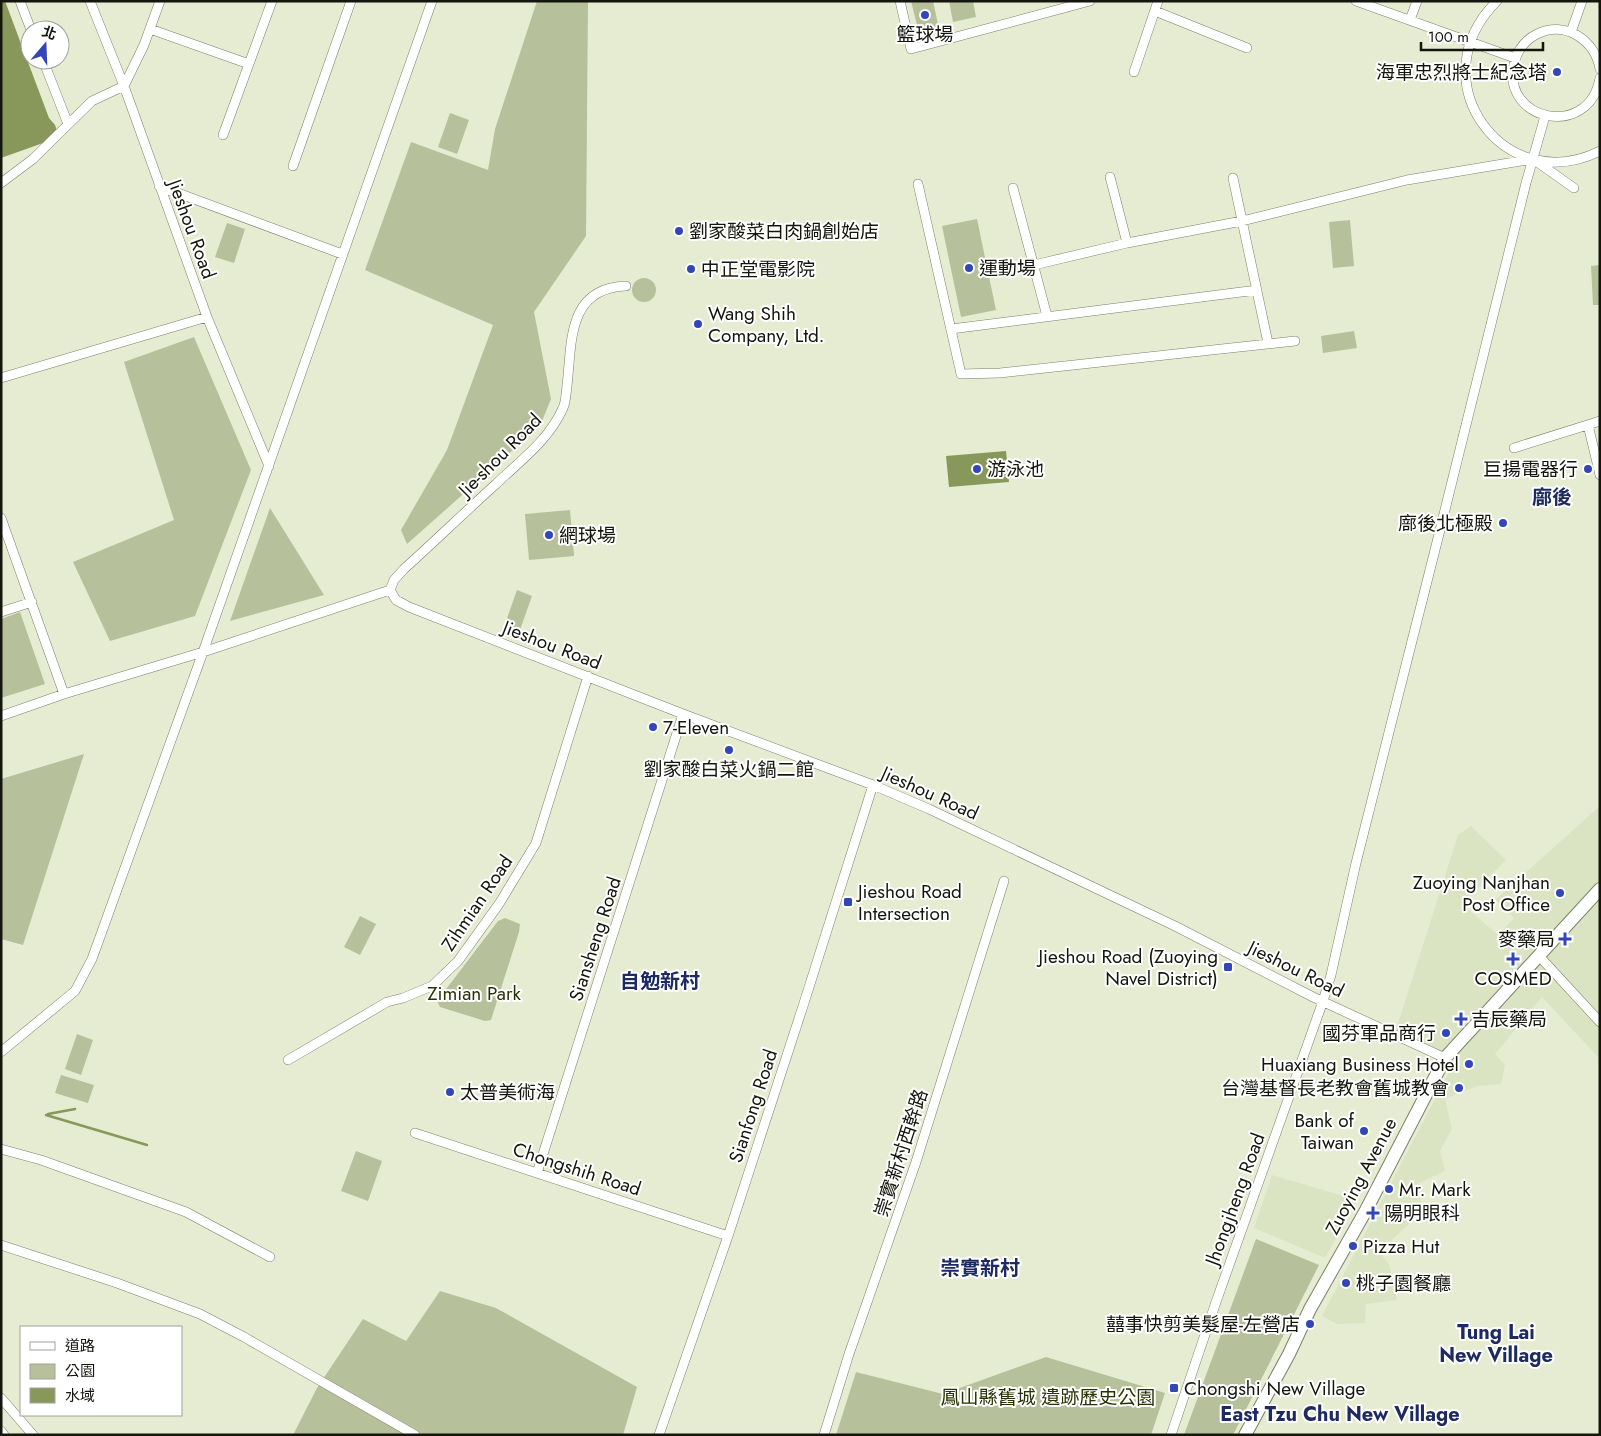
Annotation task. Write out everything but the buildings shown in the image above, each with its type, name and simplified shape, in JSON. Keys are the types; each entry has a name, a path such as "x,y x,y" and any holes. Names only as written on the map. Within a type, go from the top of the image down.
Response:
{"street":[{"path":"20,1 27,20"},
{"name":"Jieshou Road","path":"90,1 124,86 207,318 269,466"},
{"path":"3,184 33,159 92,101 124,86 144,45 160,1"},
{"path":"222,135 272,1"},
{"path":"293,166 351,1"},
{"path":"1,1052 75,991 92,959 203,652 432,1"},
{"path":"900,1 911,49 1090,1"},
{"path":"1134,72 1158,1"},
{"path":"1356,1 1515,58"},
{"path":"1410,20 1417,1"},
{"path":"1496,1 1480,20 1469,42 1465,62 1466,84 1471,104 1481,123 1495,139 1513,151 1533,159 1552,162 1571,161 1600,151"},
{"path":"1571,32 1582,1"},
{"path":"1154,12 1247,48"},
{"path":"150,29 249,64"},
{"path":"1599,84 1592,99 1572,115 1559,117 1545,116 1527,106 1520,98 1515,89 1513,68 1515,58 1524,44 1538,34 1548,30 1560,30 1571,32 1583,38 1592,48 1600,69"},
{"path":"47,70 68,124"},
{"name":"Jhongjheng Road","path":"1171,1435 1323,1001 1356,863 1545,116"},
{"path":"1034,265 1127,242 1242,221 1407,180 1533,159 1574,188"},
{"path":"1110,177 1127,242"},
{"path":"1233,178 1268,343"},
{"path":"918,184 961,374 1000,373 1296,341"},
{"path":"159,186 342,254"},
{"path":"1014,188 1047,316"},
{"name":"Jie-shou Road","path":"390,590 394,580 404,569 545,438 564,406 572,331 576,318 587,301 601,290 612,286 626,286"},
{"path":"951,329 1257,290"},
{"path":"1,378 207,318"},
{"path":"1514,448 1600,421"},
{"path":"1588,425 1600,475"},
{"path":"1,518 64,694"},
{"path":"1,716 64,694 203,652 390,590"},
{"name":"Jieshou Road","path":"390,590 396,600 409,607 683,714 872,785 929,809 1166,922 1323,1001 1445,1058"},
{"path":"1,612 32,602"},
{"name":"Zihmian Road","path":"288,1060 387,1002 403,998 432,986 458,961 499,904 536,843 588,676"},
{"name":"Siansheng Road","path":"537,1173 683,714"},
{"name":"Sianfong Road","path":"659,1435 728,1236 804,1003 872,785"},
{"name":"崇實新村西幹路","path":"824,1435 849,1354 913,1170 1004,881"},
{"name":"Zuoying Avenue","path":"1245,1435 1289,1354 1310,1309 1365,1212 1445,1058 1600,890"},
{"path":"1539,956 1600,1022"},
{"name":"Chongshih Road","path":"415,1133 728,1236"},
{"path":"1,1149 41,1160 186,1212 270,1257"},
{"path":"1,1245 117,1283 200,1314 270,1351 416,1435"},
{"path":"1,1398 33,1435"},
{"path":"1,1431 4,1435"}],"shaded area":[{"path":"1600,806 1600,1059 1542,997 1495,1054 1505,1065 1501,1084 1477,1086 1445,1099 1452,1129 1440,1151 1445,1171 1415,1185 1424,1210 1379,1252 1389,1264 1397,1300 1366,1304 1365,1323 1337,1324 1322,1316 1455,1060 1396,1030 1458,835 1471,826 1506,860 1462,904 1498,935 1514,918 1495,900"},
{"path":"1272,1175 1357,1200 1325,1258 1254,1228"}],"green space":[{"path":"537,1 588,1 586,236 534,312 551,399 540,426 407,544 401,530 447,450 493,325 365,270 411,142 488,170 495,129"},
{"name":"籃球場","path":"911,1 933,1 939,29 919,33"},
{"name":"籃球場","path":"949,1 973,1 976,17 953,22"},
{"path":"450,113 469,120 457,154 438,147"},
{"name":"運動場","path":"977,219 996,310 961,317 942,226"},
{"path":"1350,220 1354,266 1333,268 1329,222"},
{"path":"227,223 245,229 234,263 215,257"},
{"path":"1600,265 1600,305 1593,305 1591,266"},
{"path":"644,278 653,281 656,290 653,299 644,302 635,299 632,290 635,281"},
{"path":"1354,331 1357,348 1323,353 1321,336"},
{"path":"194,337 251,470 195,616 110,641 73,562 174,520 124,362"},
{"path":"270,508 324,595 230,621"},
{"name":"網球場","path":"570,510 574,556 529,560 525,514"},
{"path":"517,590 532,596 520,630 505,624"},
{"path":"20,612 45,684 1,698 1,619"},
{"path":"84,754 23,945 1,939 1,779"},
{"path":"360,916 376,924 360,955 344,947"},
{"name":"Zimian Park","path":"505,918 520,924 519,932 491,1020 485,1021 440,1007 437,1001 498,921"},
{"path":"77,1034 93,1040 81,1075 65,1069"},
{"path":"61,1075 94,1085 88,1103 55,1093"},
{"path":"356,1151 382,1161 368,1201 341,1191"},
{"path":"1256,1239 1319,1265 1233,1435 1184,1435"},
{"path":"440,1291 496,1308 637,1387 623,1435 293,1435 317,1388 363,1319 406,1341"},
{"name":"鳳山縣舊城 遺跡歷史公園","path":"1046,1357 1165,1393 1151,1435 836,1435 856,1372 943,1394"}],"water":[{"path":"1,1 5,1 20,41 20,70 31,70 49,118 57,131 43,143 1,158"},
{"name":"游泳池","path":"1006,451 1009,482 949,487 946,456"}],"waterway":[{"path":"48,1114 75,1109"},
{"path":"46,1115 147,1145"}],"place":[{"name":"籃球場","path":"925,15"},
{"name":"海軍忠烈將士紀念塔","path":"1557,72"},
{"name":"劉家酸菜白肉鍋創始店","path":"679,231"},
{"name":"運動場","path":"969,268"},
{"name":"中正堂電影院","path":"691,269"},
{"name":"Wang Shih Company, Ltd.","path":"698,324"},
{"name":"游泳池","path":"977,469"},
{"name":"巨揚電器行","path":"1588,469"},
{"name":"廍後北極殿","path":"1503,523"},
{"name":"網球場","path":"549,535"},
{"name":"7-Eleven","path":"653,727"},
{"name":"劉家酸白菜火鍋二館","path":"729,750"},
{"name":"Zuoying Nanjhan Post Office","path":"1560,893"},
{"name":"Jieshou Road Intersection","path":"848,902"},
{"name":"麥藥局","path":"1565,939"},
{"name":"COSMED","path":"1513,959"},
{"name":"Jieshou Road (Zuoying Navel District)","path":"1228,967"},
{"name":"吉辰藥局","path":"1461,1019"},
{"name":"國芬軍品商行","path":"1446,1033"},
{"name":"Huaxiang Business Hotel","path":"1469,1064"},
{"name":"台灣基督長老教會舊城教會","path":"1459,1088"},
{"name":"太普美術海","path":"450,1092"},
{"name":"Bank of Taiwan","path":"1364,1131"},
{"name":"Mr. Mark","path":"1389,1189"},
{"name":"陽明眼科","path":"1373,1213"},
{"name":"Pizza Hut","path":"1353,1246"},
{"name":"桃子園餐廳","path":"1346,1283"},
{"name":"囍事快剪美髮屋-左營店","path":"1310,1324"},
{"name":"Chongshi New Village","path":"1174,1388"}],"district":[{"name":"廍後","path":"1552,497"},
{"name":"自勉新村","path":"660,981"},
{"name":"崇實新村","path":"980,1268"},
{"name":"Tung Lai New Village","path":"1496,1344"},
{"name":"East Tzu Chu New Village","path":"1340,1414"}]}
